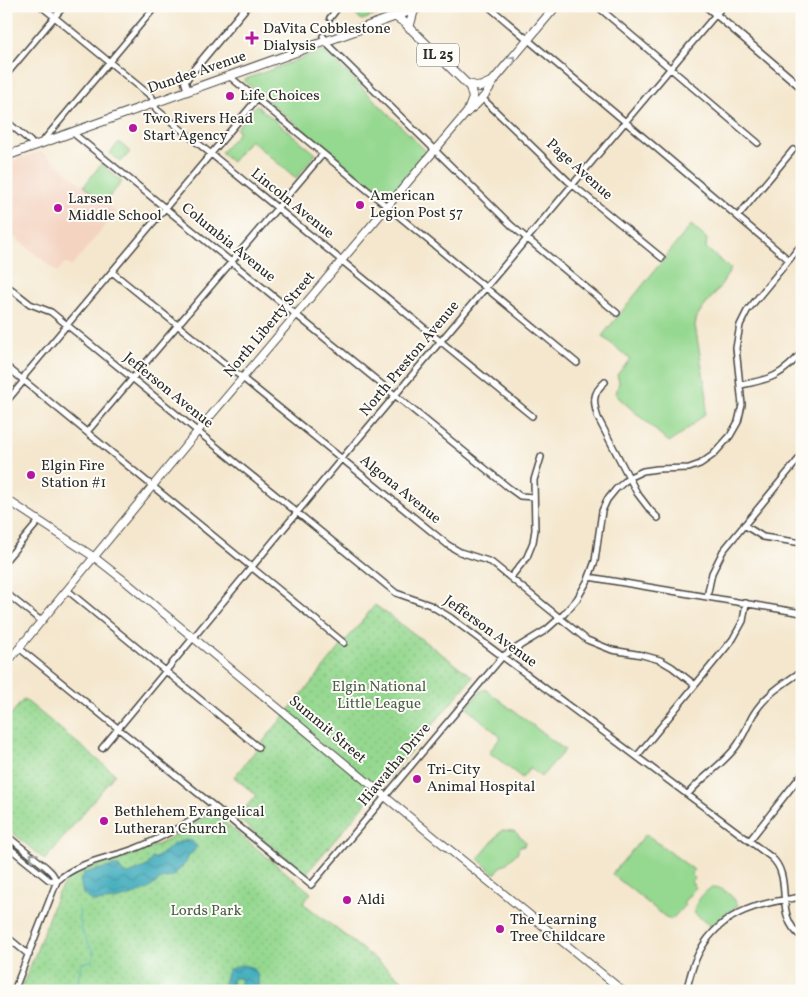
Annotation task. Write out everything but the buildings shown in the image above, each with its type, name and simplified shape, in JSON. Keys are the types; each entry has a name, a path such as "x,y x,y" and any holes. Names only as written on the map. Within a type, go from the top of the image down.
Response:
{"main road":[{"name":"Dundee Avenue","path":"6,156 229,76 324,38 396,17 424,6"},
{"name":"North Liberty Street","path":"6,664 341,261 468,111 482,98 496,78 556,6"},
{"path":"396,17 409,28 414,10"},
{"name":"IL 25","path":"409,28 466,83"},
{"path":"466,83 476,87 484,87 496,78"},
{"path":"466,83 471,89 473,96 468,111"},
{"name":"Summit Street","path":"6,499 94,557 194,637 623,991"}],"street":[{"name":"Lincoln Avenue","path":"41,6 152,97 156,109 532,416"},
{"path":"6,75 64,6"},
{"path":"6,121 30,141 38,145 156,6"},
{"path":"188,91 185,82 187,78 247,6"},
{"path":"330,18 339,6"},
{"path":"488,6 789,260"},
{"path":"597,6 758,143"},
{"path":"706,6 802,88"},
{"name":"North Preston Avenue","path":"102,748 342,458 723,6"},
{"path":"324,38 330,47 528,239 617,313"},
{"path":"229,76 577,362"},
{"name":"Page Avenue","path":"482,98 572,185 662,258"},
{"path":"6,402 25,375 257,99"},
{"name":"Columbia Avenue","path":"73,133 509,488 520,496 534,497"},
{"path":"738,216 793,150"},
{"path":"87,432 323,154"},
{"name":"Hiawatha Drive","path":"213,807 310,885 503,656 543,632 560,618 577,599 590,577 597,556 600,520 604,506 613,492 629,477 650,470 688,468 710,457 730,436 737,423 742,405 736,348 740,325 747,310 802,244"},
{"name":"Algona Avenue","path":"112,272 448,544 460,552 487,560 511,577 581,636 594,644 615,651 642,654 660,660 695,685"},
{"name":"Jefferson Avenue","path":"6,285 30,304 50,310 396,593 427,604 440,611 750,840 778,864 789,924 802,937"},
{"path":"741,385 762,381 775,376 791,365 801,354"},
{"path":"6,366 344,643"},
{"path":"606,382 596,392 595,408 599,420 642,501 658,518"},
{"path":"511,577 527,557 532,544 535,530 534,480 541,457"},
{"path":"707,597 712,573 718,560 744,525 801,458"},
{"path":"6,560 39,521"},
{"path":"744,525 763,537 802,543"},
{"path":"590,577 802,613"},
{"path":"67,590 258,747"},
{"path":"6,593 42,621"},
{"path":"637,756 736,635 743,621 746,604"},
{"path":"14,991 57,881 78,866 120,854 153,841 179,828 213,807 19,648"},
{"path":"688,794 702,778 734,750 761,705 781,684 802,671"},
{"path":"750,840 802,774"},
{"path":"7,837 46,867 57,881"},
{"path":"6,845 49,880 57,881"},
{"path":"686,991 696,958 720,927 746,909 785,899 802,897"},
{"path":"6,936 29,955"}],"shaded area":[{"name":"Larsen Middle School","path":"41,151 116,212 71,267 65,262 57,272 15,237 6,248 6,163"}],"green space":[{"path":"349,6 369,6 379,14 362,20 347,8"},
{"path":"324,50 426,151 387,200 243,80"},
{"path":"256,105 316,154 296,178 250,140 232,162 221,153 239,132 236,129"},
{"path":"119,142 130,152 121,162 110,153"},
{"path":"101,164 122,182 104,203 84,186"},
{"path":"691,225 707,239 706,248 731,269 697,316 695,325 707,397 705,414 669,442 616,394 619,382 617,375 630,359 602,336"},
{"name":"Elgin National Little League","path":"375,605 473,677 306,874 237,818 256,795 234,777"},
{"path":"485,689 565,750 541,777 530,768 522,778 489,752 501,737 467,708 480,692"},
{"path":"24,699 115,774 45,860 6,827 6,720"},
{"name":"Lords Park","path":"213,814 311,893 303,903 416,991 20,991 57,894 69,877 82,870 117,860 162,843 208,815"},
{"path":"502,830 514,831 526,842 495,874 478,859"},
{"path":"646,834 694,870 691,874 695,878 691,882 696,887 683,903 685,905 672,919 668,919 612,874"},
{"path":"712,887 720,888 728,893 738,906 711,927 694,913 694,909 700,898"}],"water":[{"path":"183,840 192,841 197,846 189,855 186,863 173,876 161,879 147,890 115,900 94,902 83,894 80,880 84,873 119,866 122,872 129,874 147,866 152,858 156,858 174,844"},
{"path":"240,965 254,969 258,976 258,991 240,991 241,978 233,978 232,985 224,983 228,970"}],"waterway":[{"path":"79,910 83,933 95,953 92,960 81,964 78,984 79,991"}],"place":[{"name":"DaVita Cobblestone Dialysis","path":"252,38"},
{"name":"Life Choices","path":"230,96"},
{"name":"Two Rivers Head Start Agency","path":"133,128"},
{"name":"American Legion Post 57","path":"360,205"},
{"name":"Larsen Middle School","path":"58,208"},
{"name":"Elgin Fire Station #1","path":"31,475"},
{"name":"Tri-City Animal Hospital","path":"417,779"},
{"name":"Bethlehem Evangelical Lutheran Church","path":"104,821"},
{"name":"Aldi","path":"347,900"},
{"name":"The Learning Tree Childcare","path":"500,929"}]}
